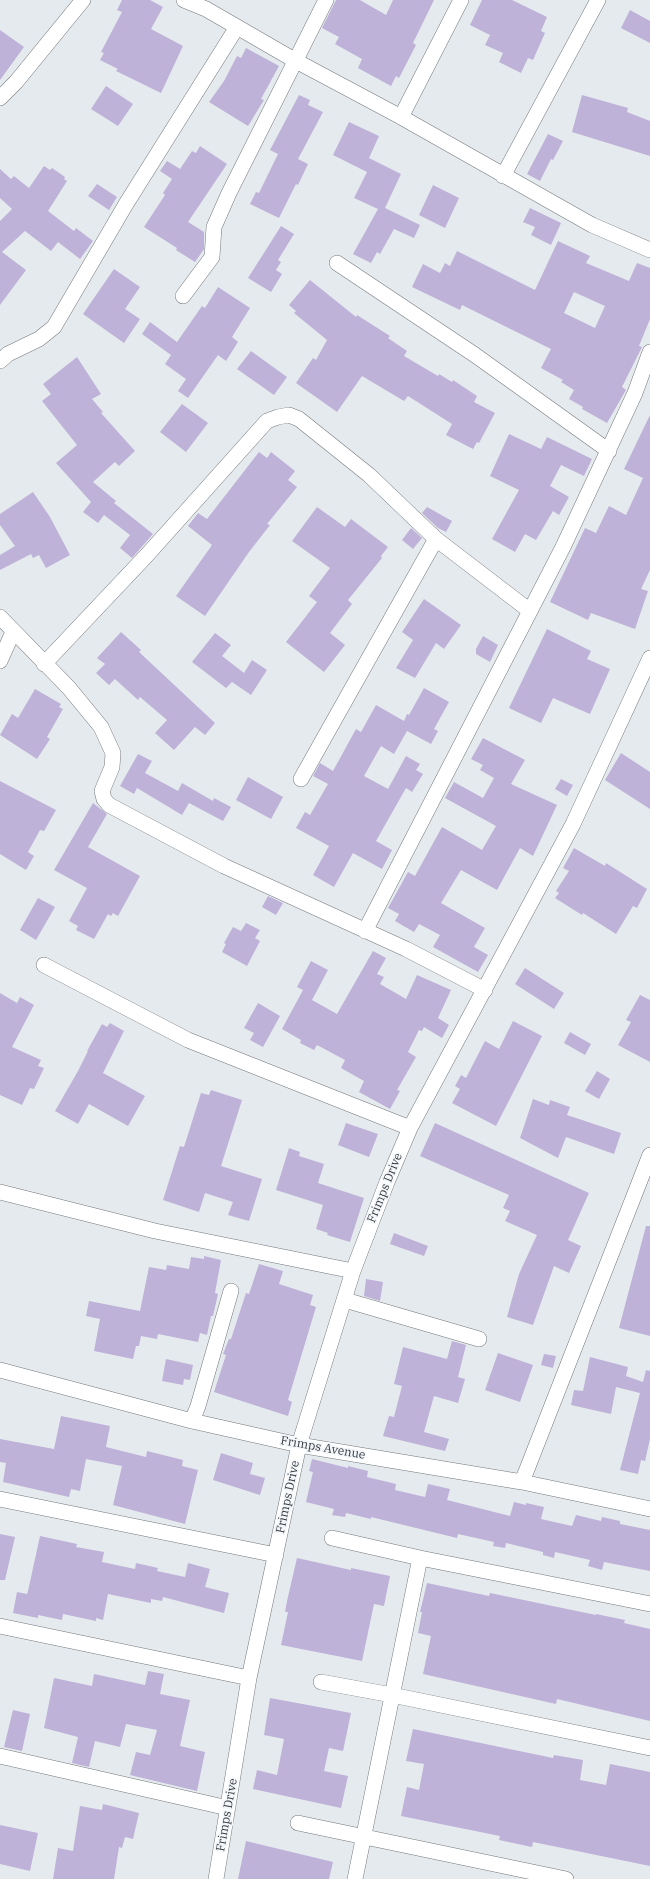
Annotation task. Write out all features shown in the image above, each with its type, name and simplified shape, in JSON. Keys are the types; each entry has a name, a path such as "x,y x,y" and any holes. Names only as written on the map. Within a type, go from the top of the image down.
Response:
{"street":[{"path":"0,98 16,82 83,0"},
{"path":"184,0 206,9 296,61 401,117 503,176 592,224 650,250"},
{"path":"182,296 212,257 214,227 269,111 326,0"},
{"path":"401,117 461,0"},
{"path":"503,176 598,0"},
{"path":"0,361 8,354 39,340 54,327 126,204 236,27"},
{"path":"337,263 474,356 609,451"},
{"path":"364,931 563,547 635,393 650,352"},
{"path":"44,664 148,555 267,421 278,416 289,415 299,419 369,475 436,539 530,611"},
{"path":"301,779 436,539"},
{"path":"0,617 44,664 69,688 102,727 110,745 113,762 102,791 105,802 224,866 406,949 485,990"},
{"path":"0,661 13,632"},
{"name":"Frimps Drive","path":"216,1879 249,1678 299,1445 353,1271 387,1182 410,1128 573,824 650,658"},
{"path":"44,965 188,1040 410,1128"},
{"path":"522,1482 650,1156"},
{"path":"0,1192 155,1231 353,1271"},
{"path":"192,1421 198,1406 230,1291"},
{"path":"345,1300 479,1339"},
{"name":"Frimps Avenue","path":"0,1370 192,1421 299,1445 522,1482 650,1509"},
{"path":"0,1499 276,1555"},
{"path":"332,1538 420,1558 650,1604"},
{"path":"355,1879 420,1558"},
{"path":"0,1626 249,1678"},
{"path":"321,1682 392,1695 650,1748"},
{"path":"0,1756 228,1808"},
{"path":"298,1823 566,1879"}],"building":[{"path":"122,0 150,0 163,7 151,29 183,46 161,93 116,71 118,69 100,60 104,53 101,52 122,12 117,10"},
{"path":"336,0 360,0 386,15 393,0 434,0 413,43 416,45 399,78 396,76 391,86 358,68 362,59 335,44 339,37 322,28"},
{"path":"482,0 512,0 547,17 541,31 545,33 533,60 528,58 521,73 499,62 503,53 485,45 490,35 470,25"},
{"path":"630,10 650,21 650,43 621,28"},
{"path":"0,30 24,47 0,80"},
{"path":"246,48 279,66 261,99 264,100 248,126 209,102 224,81 237,56 241,58"},
{"path":"106,86 133,104 118,126 91,109"},
{"path":"299,95 310,100 308,105 323,112 298,159 308,164 279,218 250,204 256,192 259,193 278,154 270,150"},
{"path":"582,95 628,108 627,112 650,121 650,156 572,132"},
{"path":"349,122 379,136 369,158 401,174 385,208 420,225 414,238 394,229 380,254 377,252 371,263 353,254 378,209 354,198 367,172 333,155"},
{"path":"548,134 563,141 553,160 551,159 540,181 527,174"},
{"path":"200,146 227,164 188,222 204,232 204,249 195,262 176,250 177,248 144,227 165,195 163,193 172,179 160,171 167,161 180,169 192,151 196,153"},
{"path":"44,166 50,170 52,168 65,177 64,179 67,181 48,211 74,231 76,228 93,241 80,259 58,242 51,251 25,231 2,252 26,270 0,305 0,221 12,209 0,198 0,169 11,179 14,176 29,188"},
{"path":"97,184 117,197 109,210 88,196"},
{"path":"433,185 459,198 445,228 419,215"},
{"path":"530,208 561,223 551,245 531,235 535,227 523,222"},
{"path":"281,226 294,234 278,260 281,262 276,270 282,274 271,292 248,278"},
{"path":"558,241 590,256 586,263 629,281 637,263 650,268 650,319 639,346 642,347 622,387 626,390 607,423 582,409 583,407 569,399 574,390 561,382 563,380 541,368 551,349 462,305 460,310 412,287 423,264 440,273 445,263 450,266 457,251 535,290","holes":["574,292 605,306 595,328 564,313"]},
{"path":"114,269 140,287 125,309 140,319 124,343 83,314"},
{"path":"310,280 356,317 357,315 390,336 388,338 407,351 404,356 438,376 439,374 452,382 453,380 477,396 474,402 495,413 479,443 477,442 473,449 446,435 452,424 408,396 404,401 362,376 337,412 296,383 313,358 316,360 327,340 294,313 296,311 289,305"},
{"path":"218,287 250,308 232,337 238,342 226,361 218,355 188,398 178,391 186,379 165,364 171,355 142,334 150,322 177,342 202,306 205,308"},
{"path":"251,351 287,377 274,395 237,369"},
{"path":"77,357 101,394 92,399 103,412 101,413 135,451 119,466 115,462 93,482 116,501 114,503 153,534 132,558 120,548 130,535 104,515 98,523 83,512 91,502 56,463 77,445 42,401 51,394 43,384"},
{"path":"182,404 208,423 186,452 160,432"},
{"path":"650,415 650,570 641,589 648,591 635,629 591,613 588,620 550,602 585,528 596,533 609,506 626,515 643,478 624,469"},
{"path":"509,434 541,449 547,437 592,459 584,476 561,465 550,486 569,497 559,515 553,511 536,540 525,534 515,552 492,539 519,490 490,476"},
{"path":"259,452 267,458 271,452 295,471 288,480 297,487 267,524 270,525 249,552 205,616 176,596 212,545 188,526 198,513 207,519"},
{"path":"33,492 50,517 70,555 46,568 39,555 33,558 31,554 0,570 0,555 15,546 0,525 0,514"},
{"path":"317,507 345,527 351,519 388,547 381,556 382,558 348,600 352,604 330,633 345,645 324,672 286,642 317,602 309,596 330,568 292,541"},
{"path":"427,507 452,521 446,532 438,528 422,513"},
{"path":"411,528 422,538 413,549 402,540"},
{"path":"424,599 461,625 444,649 436,643 415,678 396,668 413,640 402,632"},
{"path":"547,629 591,651 587,659 610,669 590,714 553,698 541,723 509,708"},
{"path":"121,632 141,650 139,652 215,723 205,735 195,727 174,750 155,733 167,720 140,697 138,700 115,679 109,685 96,673 105,664 97,658"},
{"path":"215,633 231,645 222,656 244,673 252,660 267,670 251,695 232,682 226,688 192,662"},
{"path":"483,636 498,645 490,662 476,654 476,649"},
{"path":"424,688 449,702 434,729 438,731 431,744 407,731 394,754 381,746 364,776 388,789 406,756 420,764 416,770 423,774 412,792 406,788 376,841 392,850 382,869 353,853 334,887 313,875 329,846 296,828 305,812 310,815 328,784 313,776 320,763 333,771 356,729 361,732 376,705 404,721"},
{"path":"35,689 61,704 59,707 63,709 47,737 50,739 37,759 0,735 12,714 18,718"},
{"path":"483,738 525,760 511,784 557,805 533,856 520,848 497,890 461,870 441,903 485,928 474,947 488,955 478,972 433,947 440,935 419,924 414,932 395,921 399,914 388,908 408,872 415,876 442,827 482,850 496,826 445,798 454,782 483,798 494,778 480,770 483,765 471,759"},
{"path":"621,753 650,772 650,809 605,780"},
{"path":"138,754 152,761 145,773 178,791 182,783 213,801 214,798 231,807 223,821 189,803 182,815 137,788 134,794 120,786"},
{"path":"248,777 283,797 271,819 236,800"},
{"path":"561,779 573,785 567,796 555,789"},
{"path":"0,781 56,810 44,831 40,830 28,852 34,856 26,870 0,854"},
{"path":"93,803 107,814 88,847 140,876 118,916 113,913 111,916 108,914 94,939 76,930 78,926 69,921 87,888 54,870"},
{"path":"574,848 605,866 606,863 647,889 637,908 633,906 616,934 583,913 582,915 555,898 559,893 556,891 569,871 563,868"},
{"path":"268,896 283,903 276,915 262,907"},
{"path":"38,898 55,907 36,940 20,930"},
{"path":"246,923 260,930 255,938 260,941 247,966 222,952 226,944 224,943 233,927 241,931"},
{"path":"373,951 386,958 377,974 384,977 380,984 406,999 417,975 451,990 438,1018 449,1025 442,1038 424,1027 422,1031 419,1030 408,1052 416,1057 397,1090 400,1091 390,1109 359,1092 364,1081 341,1068 345,1060 317,1045 314,1050 300,1043 301,1040 282,1029 303,990 297,987 311,961 328,970 312,1000 337,1014"},
{"path":"525,968 564,993 554,1009 515,984"},
{"path":"0,993 17,1003 20,997 34,1005 12,1047 41,1060 38,1066 44,1068 34,1089 30,1088 22,1105 0,1095"},
{"path":"640,995 650,1000 650,1062 618,1045 631,1022 626,1020"},
{"path":"258,1003 280,1016 263,1047 250,1040 254,1033 244,1028"},
{"path":"513,1021 542,1036 496,1126 452,1103 460,1089 455,1086 461,1075 466,1078 485,1041 499,1049"},
{"path":"110,1023 124,1031 103,1073 145,1096 128,1126 89,1104 78,1124 55,1111 78,1071 102,1024 107,1027"},
{"path":"570,1032 591,1044 585,1055 564,1043"},
{"path":"597,1071 610,1079 599,1099 585,1091"},
{"path":"211,1090 242,1100 221,1166 262,1179 249,1221 228,1215 233,1202 205,1193 199,1212 163,1200 180,1146 184,1147 201,1093 209,1095"},
{"path":"533,1099 549,1105 550,1100 570,1107 567,1115 621,1133 614,1154 566,1137 558,1158 520,1138"},
{"path":"346,1123 378,1134 369,1157 338,1145"},
{"path":"435,1123 589,1193 568,1240 581,1246 569,1273 554,1266 533,1325 507,1317 519,1274 537,1235 505,1221 510,1211 503,1208 509,1195 420,1156"},
{"path":"289,1148 300,1152 299,1156 324,1164 318,1183 364,1198 350,1242 327,1235 328,1233 316,1229 323,1205 276,1190"},
{"path":"646,1226 650,1226 650,1336 619,1328"},
{"path":"394,1233 428,1246 424,1256 390,1244"},
{"path":"204,1256 221,1260 215,1293 218,1294 207,1335 200,1333 198,1342 158,1334 157,1339 141,1336 139,1346 136,1346 133,1359 94,1351 100,1319 86,1316 89,1301 140,1311 149,1267 166,1270 167,1265 189,1269 191,1257 204,1259"},
{"path":"259,1264 283,1271 279,1284 313,1295 310,1305 316,1307 288,1400 292,1402 288,1416 214,1392 226,1355 223,1354 229,1339 231,1339 246,1293 249,1294"},
{"path":"366,1279 383,1282 380,1301 364,1296"},
{"path":"452,1341 466,1345 458,1377 465,1379 458,1403 434,1396 424,1432 449,1439 445,1451 383,1436 389,1416 394,1417 402,1386 394,1384 403,1347 447,1359"},
{"path":"498,1353 533,1365 520,1402 485,1390"},
{"path":"544,1354 556,1356 553,1368 541,1365"},
{"path":"590,1357 628,1367 626,1376 643,1382 646,1370 650,1371 650,1439 645,1461 641,1460 638,1474 620,1470 640,1393 616,1387 611,1414 571,1405 574,1390 583,1391"},
{"path":"166,1359 193,1365 190,1380 184,1379 183,1385 162,1381"},
{"path":"61,1416 110,1426 106,1447 146,1457 147,1451 183,1460 182,1466 198,1470 185,1524 113,1505 122,1466 86,1459 80,1491 71,1489 69,1497 3,1482 6,1463 0,1462 0,1439 54,1449"},
{"path":"221,1453 253,1463 250,1474 265,1478 260,1495 213,1480"},
{"path":"312,1459 348,1468 348,1466 368,1471 367,1477 396,1484 395,1490 425,1497 428,1484 450,1489 447,1500 510,1516 514,1502 526,1505 526,1503 544,1507 541,1519 572,1526 576,1515 601,1521 602,1517 620,1521 620,1524 650,1530 650,1571 604,1562 602,1570 588,1566 590,1560 555,1552 554,1558 543,1555 543,1552 506,1543 505,1548 493,1546 494,1542 458,1534 457,1538 371,1517 371,1519 346,1513 345,1517 332,1515 334,1509 306,1502 313,1472 309,1471"},
{"path":"0,1534 15,1537 5,1580 0,1580"},
{"path":"40,1536 77,1544 76,1547 104,1552 102,1562 135,1569 136,1563 158,1568 157,1571 185,1577 188,1563 210,1569 205,1587 229,1593 224,1613 163,1597 162,1601 151,1599 151,1603 108,1594 103,1620 96,1618 96,1621 63,1614 62,1620 38,1615 38,1618 13,1613 17,1592 27,1594"},
{"path":"297,1558 351,1570 351,1568 390,1576 384,1606 374,1604 362,1661 281,1645 288,1612 285,1612 287,1601"},
{"path":"427,1583 489,1596 490,1593 596,1614 625,1620 624,1623 650,1629 650,1721 557,1699 556,1704 423,1674 431,1636 418,1633 422,1612 420,1612"},
{"path":"148,1671 164,1674 160,1694 190,1700 180,1746 205,1752 197,1791 130,1775 136,1752 150,1755 157,1730 126,1724 120,1747 95,1741 89,1767 72,1763 78,1737 44,1728 54,1678 92,1686 94,1674 145,1685"},
{"path":"270,1698 351,1713 343,1751 329,1748 324,1771 348,1776 341,1808 253,1789 257,1770 277,1775 284,1739 264,1735"},
{"path":"13,1710 30,1714 22,1751 4,1747"},
{"path":"413,1729 553,1758 554,1755 583,1760 580,1780 606,1785 610,1764 650,1772 650,1866 533,1842 532,1847 499,1840 500,1836 401,1816 407,1787 419,1790 424,1764 406,1761"},
{"path":"103,1804 139,1813 133,1839 125,1837 122,1848 119,1847 114,1879 53,1879 58,1848 73,1851 80,1806 102,1810"},
{"path":"0,1825 38,1833 30,1871 0,1864"},
{"path":"246,1841 333,1862 329,1879 238,1879"}]}
